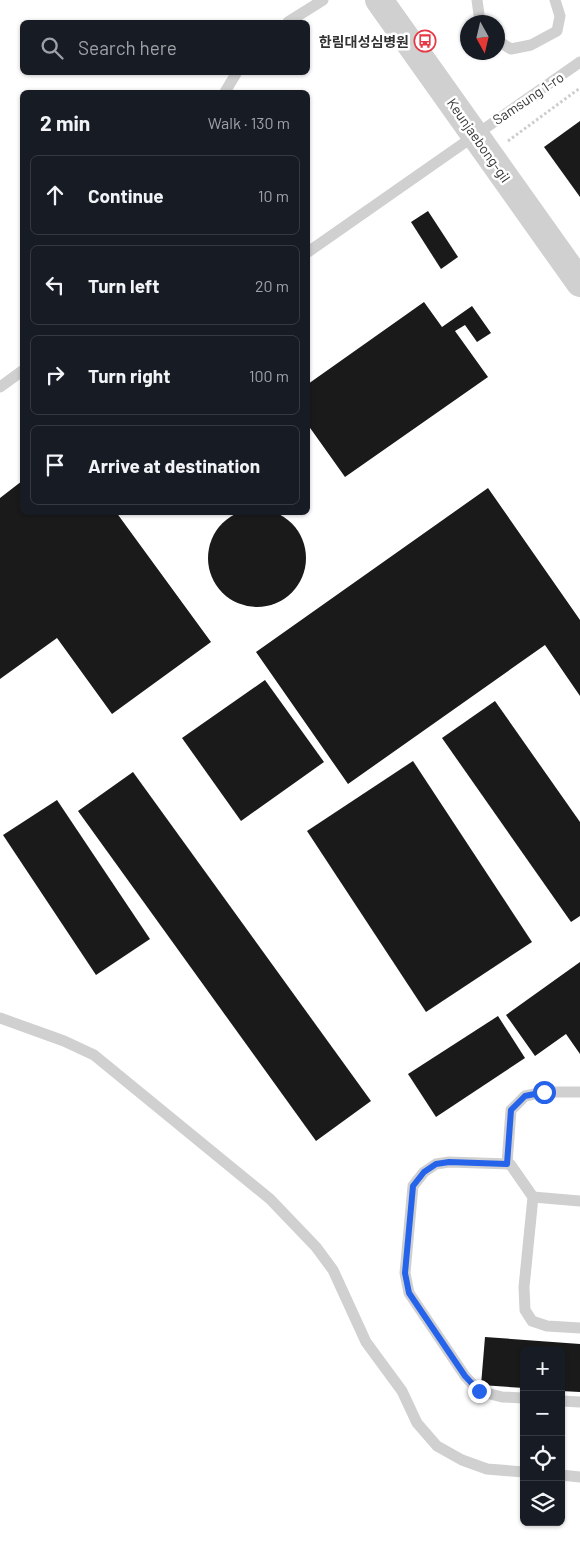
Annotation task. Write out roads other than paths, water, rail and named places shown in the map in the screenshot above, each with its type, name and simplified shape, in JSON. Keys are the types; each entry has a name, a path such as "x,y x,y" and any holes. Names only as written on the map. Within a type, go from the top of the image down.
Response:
{"street":[{"name":"Keunjaebong-gil","path":"379,0 580,281"}],"lane":[{"path":"291,20 323,0"},
{"path":"477,0 479,15"},
{"path":"505,45 512,49 530,45 557,31 560,16 555,0"},
{"name":"Samsung 1-ro","path":"310,251 580,62"},
{"path":"226,90 235,75"},
{"path":"0,387 20,372"},
{"path":"0,1018 64,1041 94,1055 270,1199 316,1247 333,1270 366,1342 402,1391 417,1423 437,1446 462,1460 487,1469 520,1472"},
{"path":"507,1164 511,1110 525,1096 544,1092 580,1092"},
{"path":"520,1398 502,1397 479,1391 465,1376 409,1293 405,1273 413,1186 424,1172 436,1164 449,1162 510,1164 533,1197 524,1287 525,1310 532,1321 547,1326 580,1328"},
{"path":"533,1197 580,1201"},
{"path":"565,1401 580,1402"},
{"path":"565,1475 580,1477"}],"place":[{"name":"한림대성심병원","path":"425,41"}]}
